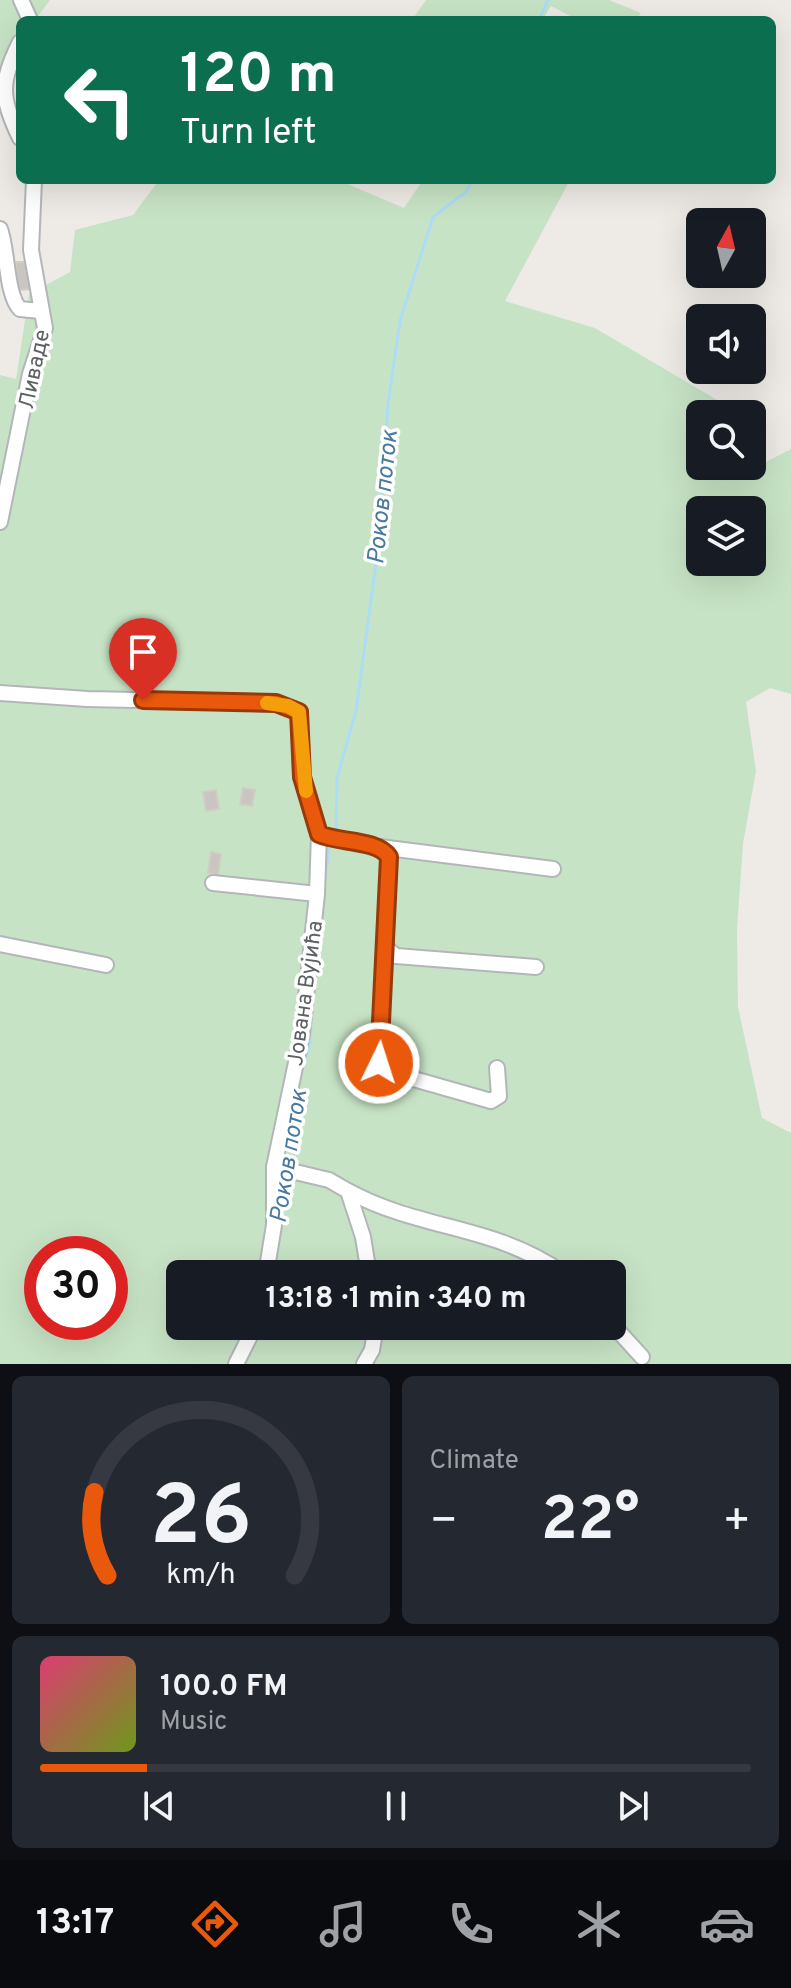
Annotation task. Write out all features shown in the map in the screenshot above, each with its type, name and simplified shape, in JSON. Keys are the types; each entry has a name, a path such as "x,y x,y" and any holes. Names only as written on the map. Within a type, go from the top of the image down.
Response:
{"street":[{"path":"16,49 2,75 3,95 16,128"},
{"name":"Ливаде","path":"0,522 30,374 45,328 31,250 34,184"},
{"name":"Ливаде","path":"0,229 8,252 11,297 20,309 40,311"},
{"name":"Јована Вујића","path":"0,693 87,699 276,703 299,712 302,777 319,834 317,894 302,1034 268,1260"},
{"path":"319,834 334,841 553,869"},
{"path":"380,847 390,864 379,1063 389,1072 491,1101 499,1096 497,1068"},
{"path":"213,883 317,894"},
{"path":"0,944 106,965"},
{"path":"386,948 396,956 536,967"},
{"path":"280,1168 329,1180 395,1214 489,1235 541,1260"},
{"path":"348,1191 363,1237 367,1260"},
{"path":"626,1339 642,1357"},
{"path":"236,1364 248,1340"},
{"path":"364,1364 374,1340"}],"green space":[{"path":"0,0 50,0 38,16 16,16 16,46 0,68"},
{"path":"426,0 609,0 641,13 638,16 570,16 551,6 545,16 415,16"},
{"path":"156,184 347,184 404,208 420,184 568,184 505,301 595,328 717,400 686,400 686,480 766,480 766,462 791,449 791,694 770,688 746,702 756,771 743,844 737,929 738,1007 762,1118 791,1133 791,1364 0,1364 0,375 16,379 29,294 70,272 75,230 133,215"}],"building":[{"path":"16,262 28,262 33,289 17,290"},
{"path":"243,788 255,790 252,806 240,804"},
{"path":"216,790 219,809 206,811 203,792"},
{"path":"211,852 221,854 218,875 208,873"}],"waterway":[{"name":"Роков поток","path":"541,16 548,0"},
{"name":"Роков поток","path":"336,834 337,778 356,711 379,541 388,404 400,321 433,217 467,191 470,184"},
{"name":"Роков поток","path":"324,887 329,849"},
{"name":"Роков поток","path":"297,1088 310,1043 312,1006"},
{"name":"Роков поток","path":"283,1163 285,1147"}],"slow traffic":[{"path":"267,703 288,706 299,712 302,777 306,791"}],"route":[{"path":"143,700 276,703 299,712 302,777 319,834 334,841 380,847 389,857 379,1063"}]}
